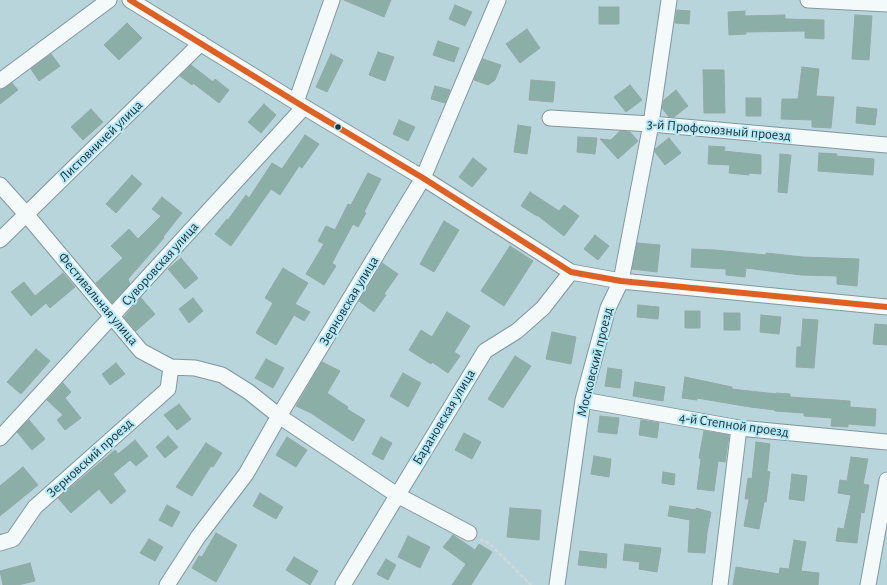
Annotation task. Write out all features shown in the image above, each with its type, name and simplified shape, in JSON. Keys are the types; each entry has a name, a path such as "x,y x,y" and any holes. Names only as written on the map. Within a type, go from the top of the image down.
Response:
{"street":[{"path":"0,81 109,0"},
{"path":"130,0 423,178 571,272 621,282 887,307"},
{"name":"Суворовская улица","path":"0,438 112,316 300,104 332,0"},
{"name":"Зерновская улица","path":"167,585 198,537 246,474 279,416 423,178 498,0"},
{"name":"Московский проезд","path":"557,585 583,400 608,308 621,282 651,124 669,0"},
{"path":"808,0 887,4"},
{"name":"Листовничей улица","path":"0,240 201,43"},
{"name":"3-й Профсоюзный проезд","path":"550,118 651,124 887,145"},
{"name":"Фестивальная улица","path":"0,185 141,351 171,367 195,368 222,375 249,392 279,416 398,495 469,533"},
{"name":"Барановская улица","path":"343,585 485,351 517,331 543,308 571,272"},
{"name":"Зерновский проезд","path":"0,544 13,539 35,507 168,389 171,367"},
{"name":"4-й Степной проезд","path":"583,400 739,428 887,442"},
{"path":"720,585 739,428"},
{"path":"868,585 887,480"}],"path":[{"path":"469,533 490,544 531,585"}],"building":[{"path":"344,0 391,0 384,17"},
{"path":"455,5 472,12 465,26 449,19"},
{"path":"599,7 619,7 619,24 599,24"},
{"path":"677,10 690,11 689,24 675,23"},
{"path":"745,11 745,16 785,15 785,19 824,20 824,39 805,38 805,31 746,32 746,34 729,35 728,12"},
{"path":"855,15 872,16 869,60 852,59"},
{"path":"127,23 142,38 119,60 104,45"},
{"path":"527,29 540,48 520,63 506,44"},
{"path":"438,41 459,48 454,62 433,55"},
{"path":"378,52 394,57 385,81 369,75"},
{"path":"51,54 60,66 39,81 31,69"},
{"path":"331,54 343,60 327,92 316,87"},
{"path":"483,59 501,65 495,80 488,85 474,80"},
{"path":"191,65 213,82 215,79 229,90 219,103 193,83 192,85 180,76"},
{"path":"802,67 819,69 816,96 834,97 831,128 812,127 812,120 781,119 782,99 798,99"},
{"path":"703,70 724,70 725,113 704,113"},
{"path":"531,80 555,82 553,102 529,100"},
{"path":"12,83 18,90 0,104 0,90"},
{"path":"630,85 642,100 626,112 614,97"},
{"path":"435,86 450,90 445,103 431,99"},
{"path":"676,90 688,106 674,117 669,117 662,108 664,100"},
{"path":"746,98 761,98 761,116 746,116"},
{"path":"264,104 276,115 261,133 248,122"},
{"path":"857,107 877,109 875,125 856,123"},
{"path":"91,109 103,122 83,140 71,127"},
{"path":"399,120 415,127 408,141 393,134"},
{"path":"518,125 531,127 527,154 514,152"},
{"path":"620,131 630,132 638,141 618,159 600,139 611,140"},
{"path":"305,135 319,144 302,168 299,166 280,195 271,189 231,246 215,234 227,219 228,220 246,195 249,198 272,163 282,169"},
{"path":"578,137 597,138 595,154 577,152"},
{"path":"669,138 681,153 665,165 655,152 655,149"},
{"path":"709,146 725,147 724,151 761,155 761,174 749,173 749,175 729,173 730,165 708,164"},
{"path":"819,153 874,159 873,175 818,171"},
{"path":"780,154 791,155 787,193 778,192"},
{"path":"473,158 487,169 472,187 459,177"},
{"path":"368,173 381,179 358,227 353,224 332,263 336,266 324,285 306,274 324,244 318,241 326,226 335,230 348,204 351,205"},
{"path":"132,175 142,184 116,213 106,204"},
{"path":"530,192 559,211 564,205 579,216 564,236 537,215 521,206"},
{"path":"162,197 182,213 163,237 164,238 128,279 130,284 112,303 96,283 123,258 111,246 129,229 138,239 161,216 152,209"},
{"path":"444,221 459,230 434,272 420,264"},
{"path":"595,235 609,246 598,260 584,249"},
{"path":"637,243 660,245 657,272 632,269"},
{"path":"510,246 533,261 504,306 481,291"},
{"path":"692,249 766,255 766,253 803,257 859,259 857,286 837,284 837,276 801,275 746,268 745,277 726,275 726,269 691,267"},
{"path":"181,258 198,278 185,289 168,269"},
{"path":"382,263 398,274 374,312 359,301"},
{"path":"283,268 308,283 295,304 310,312 304,321 294,315 276,345 256,333 273,303 265,298"},
{"path":"63,273 75,287 50,308 46,303 31,316 11,292 24,282 35,296"},
{"path":"141,298 155,314 136,331 124,317"},
{"path":"193,298 203,311 189,323 179,309"},
{"path":"638,305 659,307 658,319 637,317"},
{"path":"685,311 700,311 700,328 685,328"},
{"path":"447,312 470,326 454,352 460,356 448,373 432,362 431,364 409,350 421,330 432,337"},
{"path":"724,313 740,313 740,330 724,330"},
{"path":"761,315 781,317 779,334 760,332"},
{"path":"803,319 818,320 814,368 796,367 797,347 801,347"},
{"path":"875,324 887,325 887,345 873,344"},
{"path":"552,332 576,337 571,364 546,359"},
{"path":"36,349 50,361 21,394 7,382"},
{"path":"515,356 531,366 503,408 488,399"},
{"path":"266,359 284,368 273,388 255,378"},
{"path":"322,362 340,371 327,393 348,407 347,409 365,420 353,441 311,413 296,406"},
{"path":"116,363 125,374 110,385 102,374"},
{"path":"608,368 622,370 620,388 605,386"},
{"path":"403,373 421,383 408,407 390,396"},
{"path":"685,377 732,387 732,389 776,394 790,394 790,397 850,401 850,407 876,409 875,426 848,424 848,427 831,426 832,418 804,416 804,413 775,411 697,398 697,400 682,398"},
{"path":"635,382 665,387 663,401 633,396"},
{"path":"63,383 71,392 65,398 81,418 65,430 57,420 63,415 47,400"},
{"path":"179,404 191,419 177,430 164,415"},
{"path":"600,416 619,418 617,434 598,432"},
{"path":"29,420 45,439 32,450 17,432"},
{"path":"641,420 659,423 657,438 639,435"},
{"path":"704,431 729,435 725,462 718,461 714,491 697,489 701,459 699,458"},
{"path":"464,433 481,442 472,459 455,450"},
{"path":"168,436 178,447 165,458 156,447"},
{"path":"287,437 307,450 296,467 276,455"},
{"path":"381,437 392,443 383,460 372,454"},
{"path":"135,440 148,456 136,466 130,460 113,474 126,491 111,504 99,489 71,513 58,498 115,450 118,454"},
{"path":"756,442 770,444 767,471 770,472 766,502 764,502 759,529 744,526 749,499 745,499 748,478 752,479"},
{"path":"206,443 222,453 213,467 211,466 192,496 176,487"},
{"path":"594,456 611,459 609,477 591,474"},
{"path":"851,457 868,459 863,484 869,485 864,513 861,512 857,543 836,541 838,528 844,529 851,495 838,493 840,480 847,481"},
{"path":"23,467 38,485 0,516 0,486"},
{"path":"663,472 675,474 674,485 662,483"},
{"path":"792,474 807,476 804,501 789,499"},
{"path":"260,493 283,507 276,519 253,506"},
{"path":"167,505 180,512 172,527 159,520"},
{"path":"670,506 696,510 696,508 711,512 705,553 688,552 690,520 668,516"},
{"path":"510,508 541,510 539,540 507,537"},
{"path":"216,533 237,545 216,582 192,568 199,556 202,557"},
{"path":"453,535 475,550 479,544 492,552 471,585 452,585 466,564 443,547"},
{"path":"408,536 430,547 420,568 398,557"},
{"path":"149,539 163,547 155,561 140,553"},
{"path":"794,540 806,542 801,571 819,573 818,585 733,585 736,567 779,574 780,568 789,569"},
{"path":"625,544 661,548 657,572 639,569 640,562 623,560"},
{"path":"580,551 607,554 606,568 578,565"},
{"path":"294,557 318,571 310,585 286,570"},
{"path":"386,559 396,565 388,580 377,574"},
{"path":"30,563 35,581 18,585 3,585 0,571"}],"transit line":[{"path":"130,0 423,178 571,272 621,281 887,307"}]}
